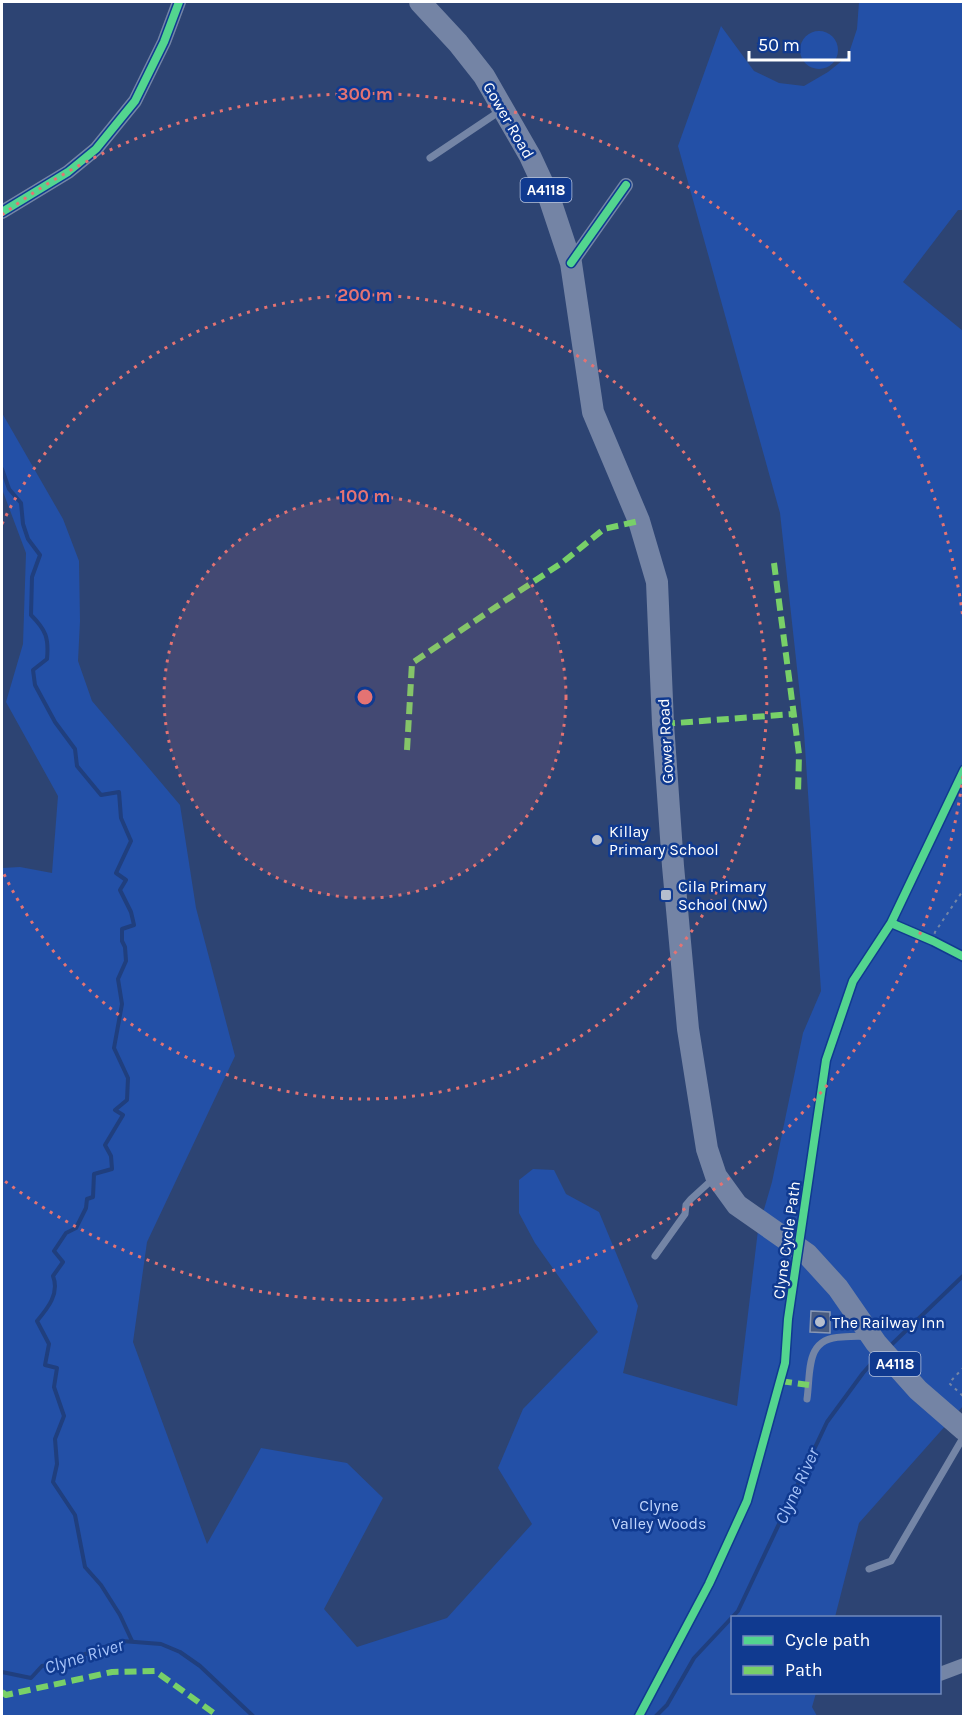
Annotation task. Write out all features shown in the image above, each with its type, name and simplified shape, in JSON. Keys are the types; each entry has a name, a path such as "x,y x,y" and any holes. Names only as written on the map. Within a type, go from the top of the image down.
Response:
{"main road":[{"name":"Gower Road","path":"420,2 458,43 484,76 530,156 549,197 572,263 593,412 639,521 657,582 663,724 687,1018 707,1149 716,1176 737,1205 807,1254 838,1288 876,1343 918,1390 963,1431"}],"street":[{"path":"2,212 68,172 96,149 135,101 164,42 179,2"},
{"path":"572,263 626,185"},
{"path":"941,1678 963,1665"}],"lane":[{"path":"430,158 503,108"},
{"path":"655,1256 685,1214 686,1205 716,1176"},
{"path":"807,1399 813,1352 821,1342 831,1337 864,1336 876,1343"},
{"path":"869,1569 891,1560 963,1436"}],"path":[{"path":"933,941 935,932 963,889"},
{"path":"922,936 943,946"},
{"path":"963,1367 949,1383 963,1397"}],"green space":[{"name":"Clyne Valley Woods","path":"859,2 963,2 963,210 958,210 903,282 963,331 963,1406 859,1523 835,1616 731,1616 731,1694 816,1694 812,1707 817,1716 2,1716 2,868 20,867 52,873 58,796 6,702 23,644 26,553 2,489 2,413 63,519 79,561 78,661 92,701 180,805 196,908 235,1056 147,1242 133,1342 207,1544 261,1448 347,1463 383,1498 324,1609 357,1647 447,1618 532,1524 498,1468 523,1409 598,1332 535,1243 519,1213 519,1180 533,1169 554,1170 566,1194 599,1212 638,1306 623,1373 737,1406 758,1230 772,1182 803,1033 821,991 804,732 780,513 678,146 721,26 754,71 779,83 804,86 828,72 848,56 857,29"},
{"path":"819,31 833,36 838,50 833,64 819,69 805,64 800,50 805,36"}],"building":[{"name":"The Railway Inn","path":"811,1311 830,1312 830,1333 810,1332"}],"waterway":[{"path":"2,469 9,489 21,503 23,524 28,539 40,555 32,577 31,615 45,635 48,652 47,659 33,670 35,685 55,722 75,749 77,766 101,795 119,792 121,818 131,841 116,873 126,880 120,890 131,912 134,925 122,929 126,961 118,979 122,1004 114,1048 128,1078 127,1100 115,1110 123,1115 105,1145 111,1156 112,1169 94,1174 93,1197 87,1199 86,1208 76,1228 66,1233 54,1251 63,1262 53,1276 54,1295 37,1321 49,1344 45,1365 57,1368 54,1387 64,1416 55,1439 57,1464 53,1482 75,1515 85,1567 101,1585 120,1615 132,1641"},
{"name":"Clyne River","path":"889,1347 964,1275"},
{"name":"Clyne River","path":"733,1616 738,1611 827,1422 878,1356"},
{"name":"Clyne River","path":"656,1716 667,1705 694,1658 731,1618"},
{"name":"Clyne River","path":"2,1672 31,1678 42,1666 63,1662 122,1641 161,1644 180,1652 200,1666 253,1716"}],"marked path":[{"path":"407,750 412,663 563,562 604,529 639,521"},
{"path":"774,563 799,754 798,794"},
{"path":"663,724 793,714"},
{"path":"780,1381 809,1385"},
{"path":"2,1692 6,1695 112,1672 155,1671 218,1716"}],"cycle path":[{"path":"2,212 68,172 96,149 135,101 164,42 179,2"},
{"path":"571,263 626,185"},
{"name":"Clyne Cycle Path","path":"639,1716 709,1584 747,1501 785,1363 788,1319 826,1060 853,981 891,923 964,770"},
{"path":"891,923 964,957"}],"place":[{"name":"Killay Primary School","path":"597,840"},
{"name":"Cila Primary School (NW)","path":"666,895"},
{"name":"The Railway Inn","path":"820,1322"}]}
